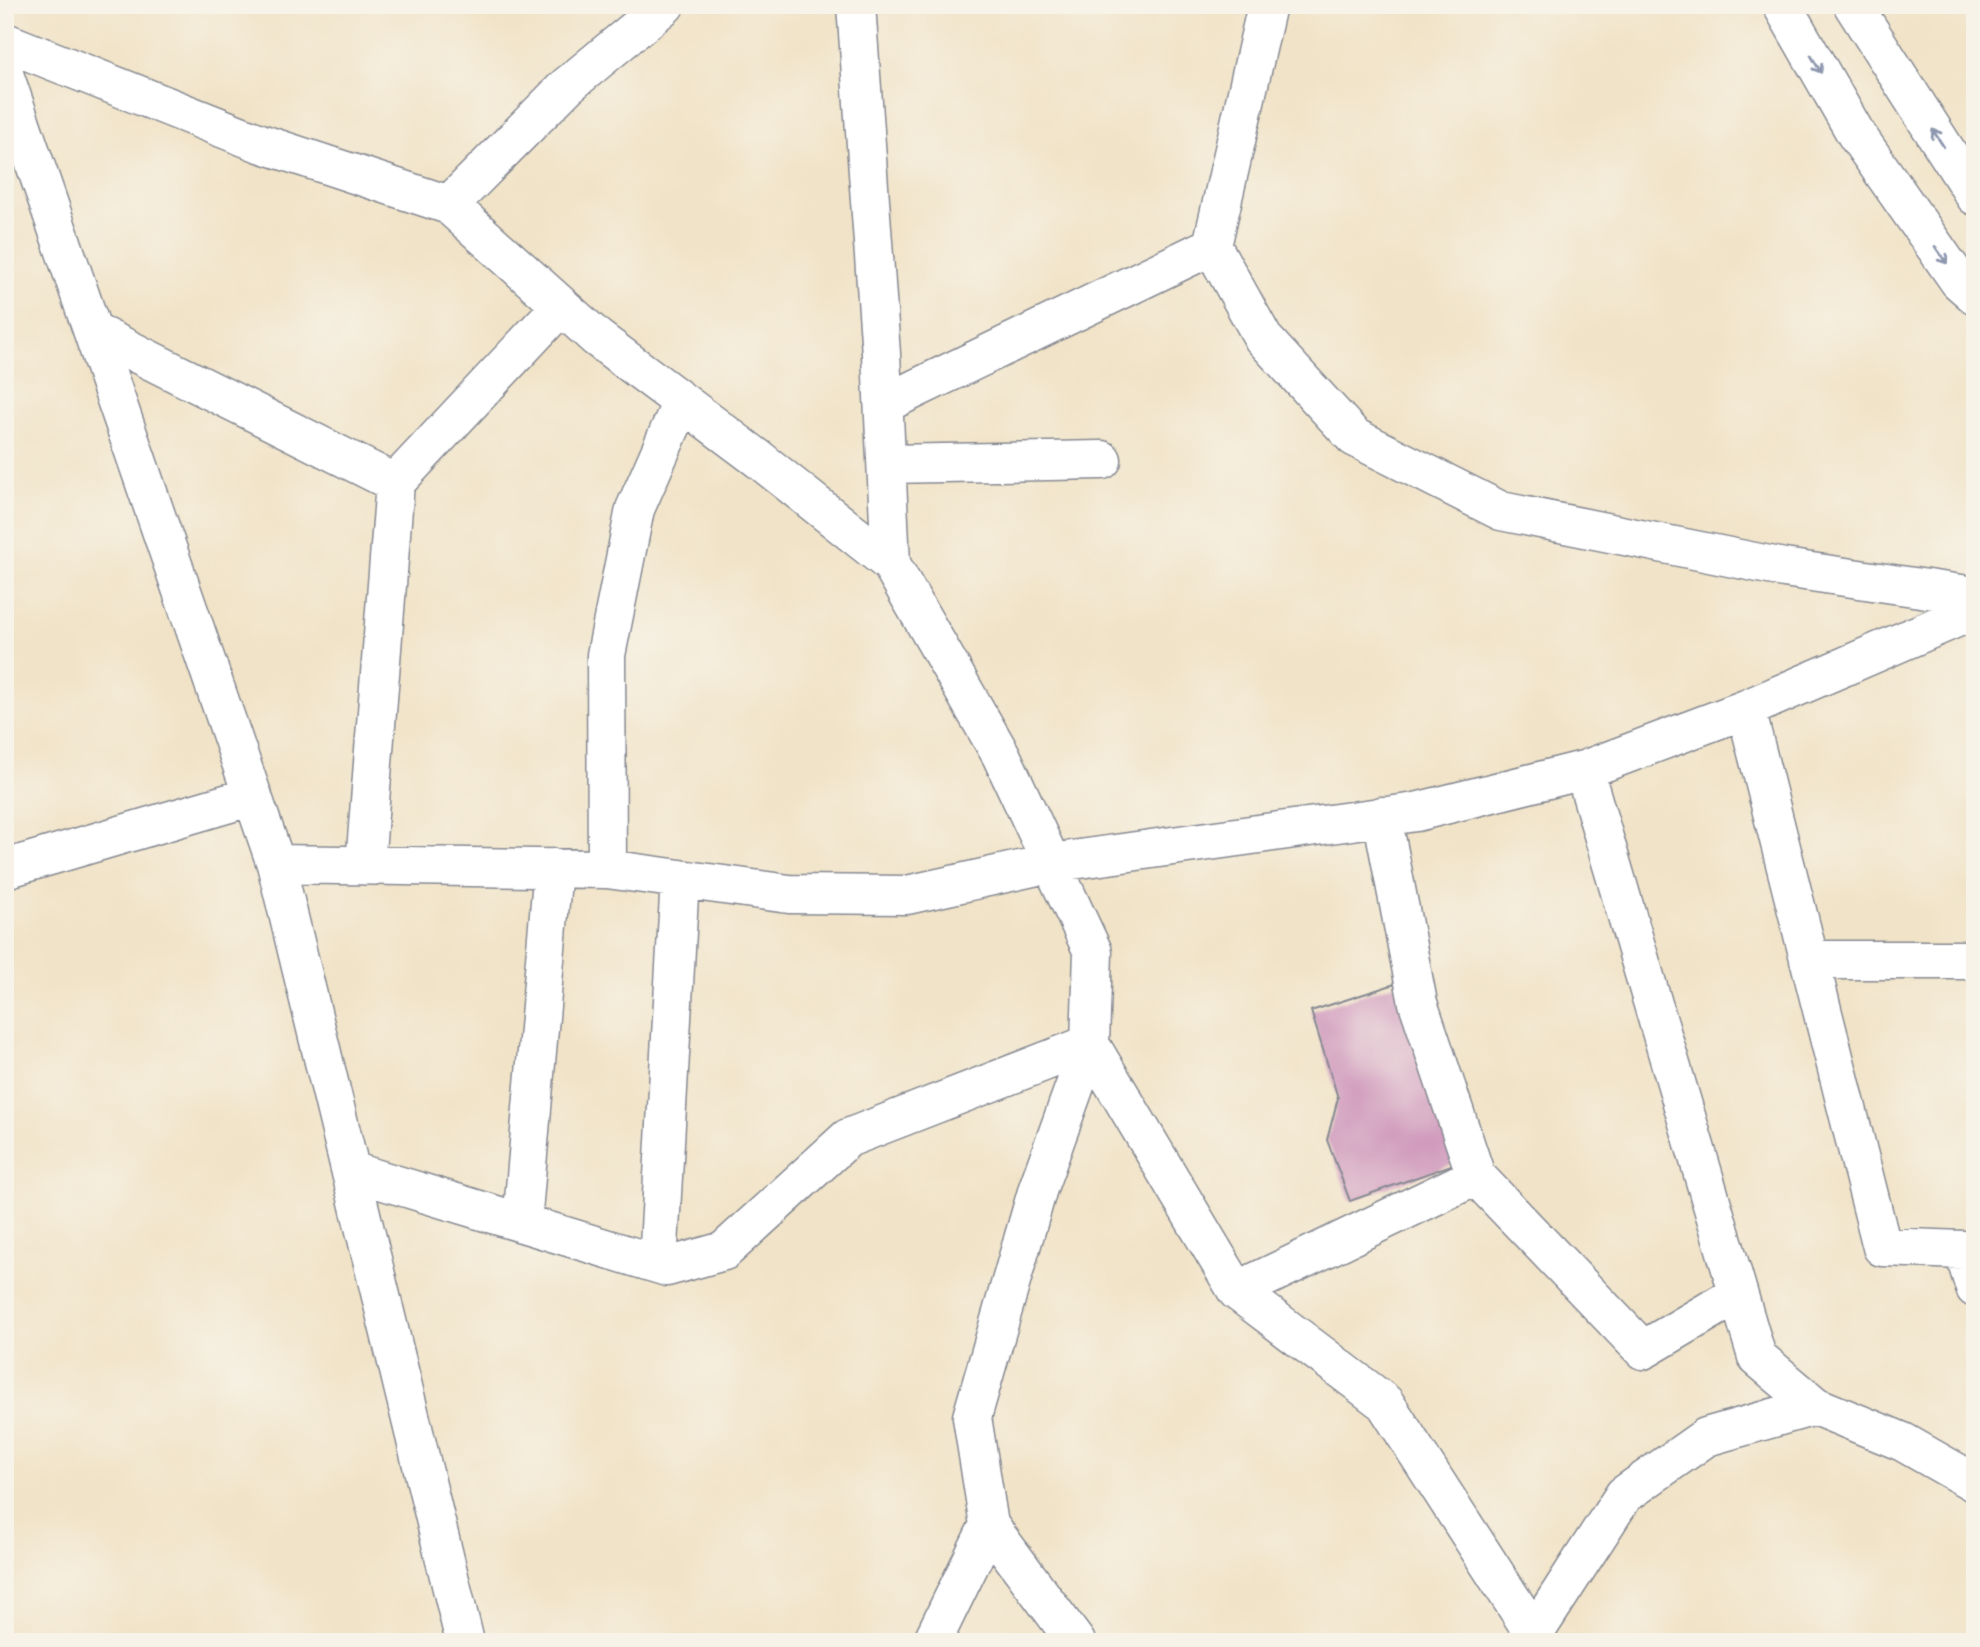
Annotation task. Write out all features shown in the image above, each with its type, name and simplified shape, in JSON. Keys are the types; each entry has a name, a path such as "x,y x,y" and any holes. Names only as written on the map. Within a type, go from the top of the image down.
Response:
{"street":[{"path":"449,205 566,86 665,5"},
{"path":"856,5 884,404 891,564"},
{"path":"1267,5 1212,246 1263,338 1354,437 1501,511 1784,568 1975,596"},
{"path":"1782,5 1856,134 1959,281 1975,295"},
{"path":"1853,5 1975,196"},
{"path":"5,42 260,143 449,205 597,338 760,460 891,564 1001,755 1093,952 1090,1044 1038,1188 972,1417 989,1525 1076,1642"},
{"path":"5,77 276,864 465,1642"},
{"path":"884,404 1212,246"},
{"path":"365,865 396,483 561,306"},
{"path":"93,332 396,483"},
{"path":"607,869 606,655 635,509 682,402"},
{"path":"887,464 1102,460"},
{"path":"276,864 607,869 789,894 907,895 1051,863 1416,812 1584,770 1746,709 1975,610"},
{"path":"1746,709 1882,1247 1962,1250 1975,1288"},
{"path":"1584,770 1757,1357 1815,1406 1903,1442 1975,1483"},
{"path":"5,869 253,796"},
{"path":"1382,816 1418,1003 1476,1176 1643,1350 1738,1294"},
{"path":"522,1223 553,868"},
{"path":"658,1264 680,879"},
{"path":"1809,960 1975,960"},
{"path":"351,1171 667,1267 724,1251 848,1138 1090,1044"},
{"path":"1090,1044 1237,1291 1385,1403 1532,1638 1624,1495 1706,1437 1815,1406"},
{"path":"1237,1291 1476,1176"},
{"path":"932,1642 989,1525"}],"building":[{"path":"1395,984 1457,1163 1350,1201 1327,1140 1338,1098 1311,1011"}]}
